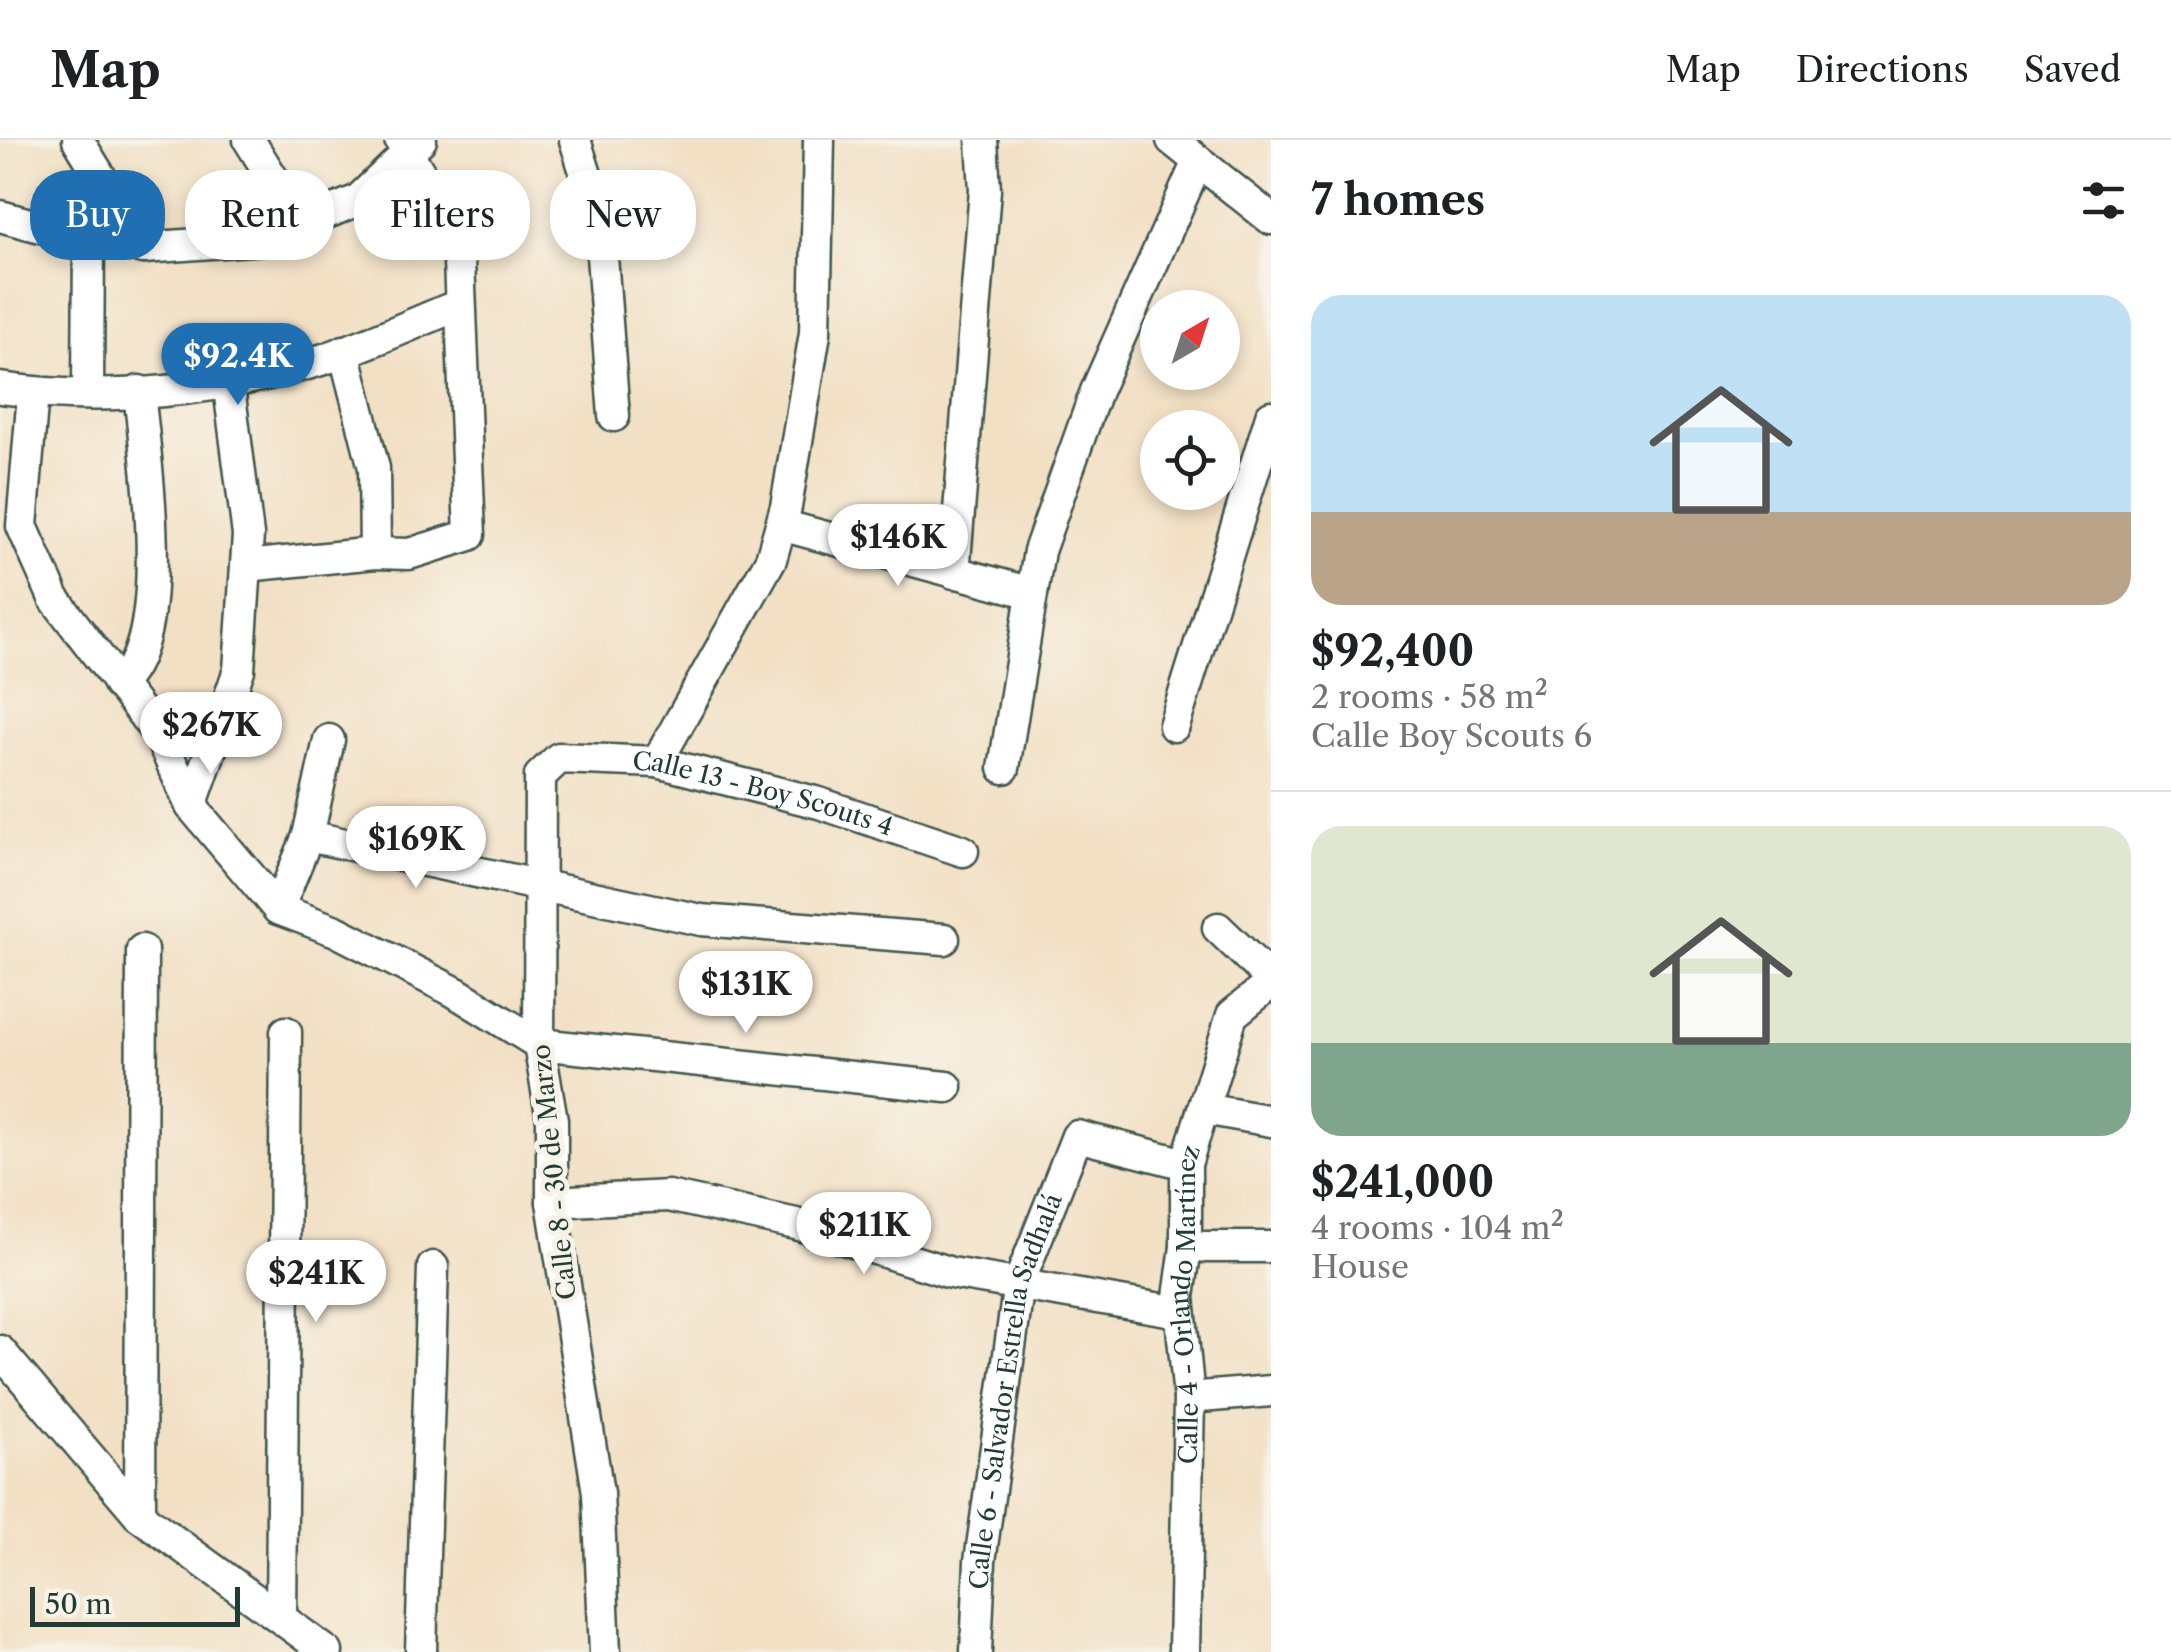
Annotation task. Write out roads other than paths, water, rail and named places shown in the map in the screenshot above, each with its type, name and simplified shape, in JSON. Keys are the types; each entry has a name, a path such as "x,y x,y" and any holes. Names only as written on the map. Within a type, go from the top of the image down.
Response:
{"street":[{"path":"78,140 96,170"},
{"path":"248,140 267,170"},
{"path":"575,140 599,216 614,416"},
{"path":"657,762 771,559 781,526 815,332 820,140"},
{"path":"954,573 985,190 982,140"},
{"path":"1172,140 1271,219"},
{"path":"246,566 376,553 409,554 470,534 458,236 410,144 358,200 334,210"},
{"path":"1004,768 1039,552 1096,391 1198,161"},
{"path":"0,216 30,224"},
{"path":"88,392 89,260"},
{"path":"0,388 33,393 174,391 344,351 459,306"},
{"path":"344,351 374,468 376,553"},
{"path":"191,806 239,670 248,535 228,380"},
{"path":"118,684 130,675 140,652 153,557 139,391"},
{"path":"33,393 22,526 54,598 160,737 191,806 278,909 336,931 438,983 539,1044 946,1087"},
{"path":"1174,726 1271,416"},
{"path":"781,526 1032,594"},
{"path":"278,909 308,836 329,740"},
{"name":"Calle 13 - Boy Scouts 4","path":"559,758 657,762 819,802 962,851"},
{"name":"Calle 8 - 30 de Marzo","path":"559,758 540,776 536,887 539,1044 552,1120 552,1202 598,1493 604,1652"},
{"path":"308,836 701,920 944,939"},
{"path":"1218,928 1267,988"},
{"path":"140,1516 142,950"},
{"name":"Calle 4 - Orlando Martínez","path":"1184,1652 1189,1398 1179,1312 1186,1247 1186,1164 1232,1016 1267,988"},
{"path":"281,1618 286,1032"},
{"path":"1204,1110 1271,1122"},
{"name":"Calle 6 - Salvador Estrella Sadhalá","path":"976,1652 980,1561 1019,1283 1077,1136 1186,1164"},
{"path":"552,1202 668,1196 796,1224 952,1272 1179,1312"},
{"path":"1186,1247 1271,1247"},
{"path":"420,1652 433,1266"},
{"path":"0,1351 140,1516 327,1652"},
{"path":"1189,1398 1271,1391"}]}
